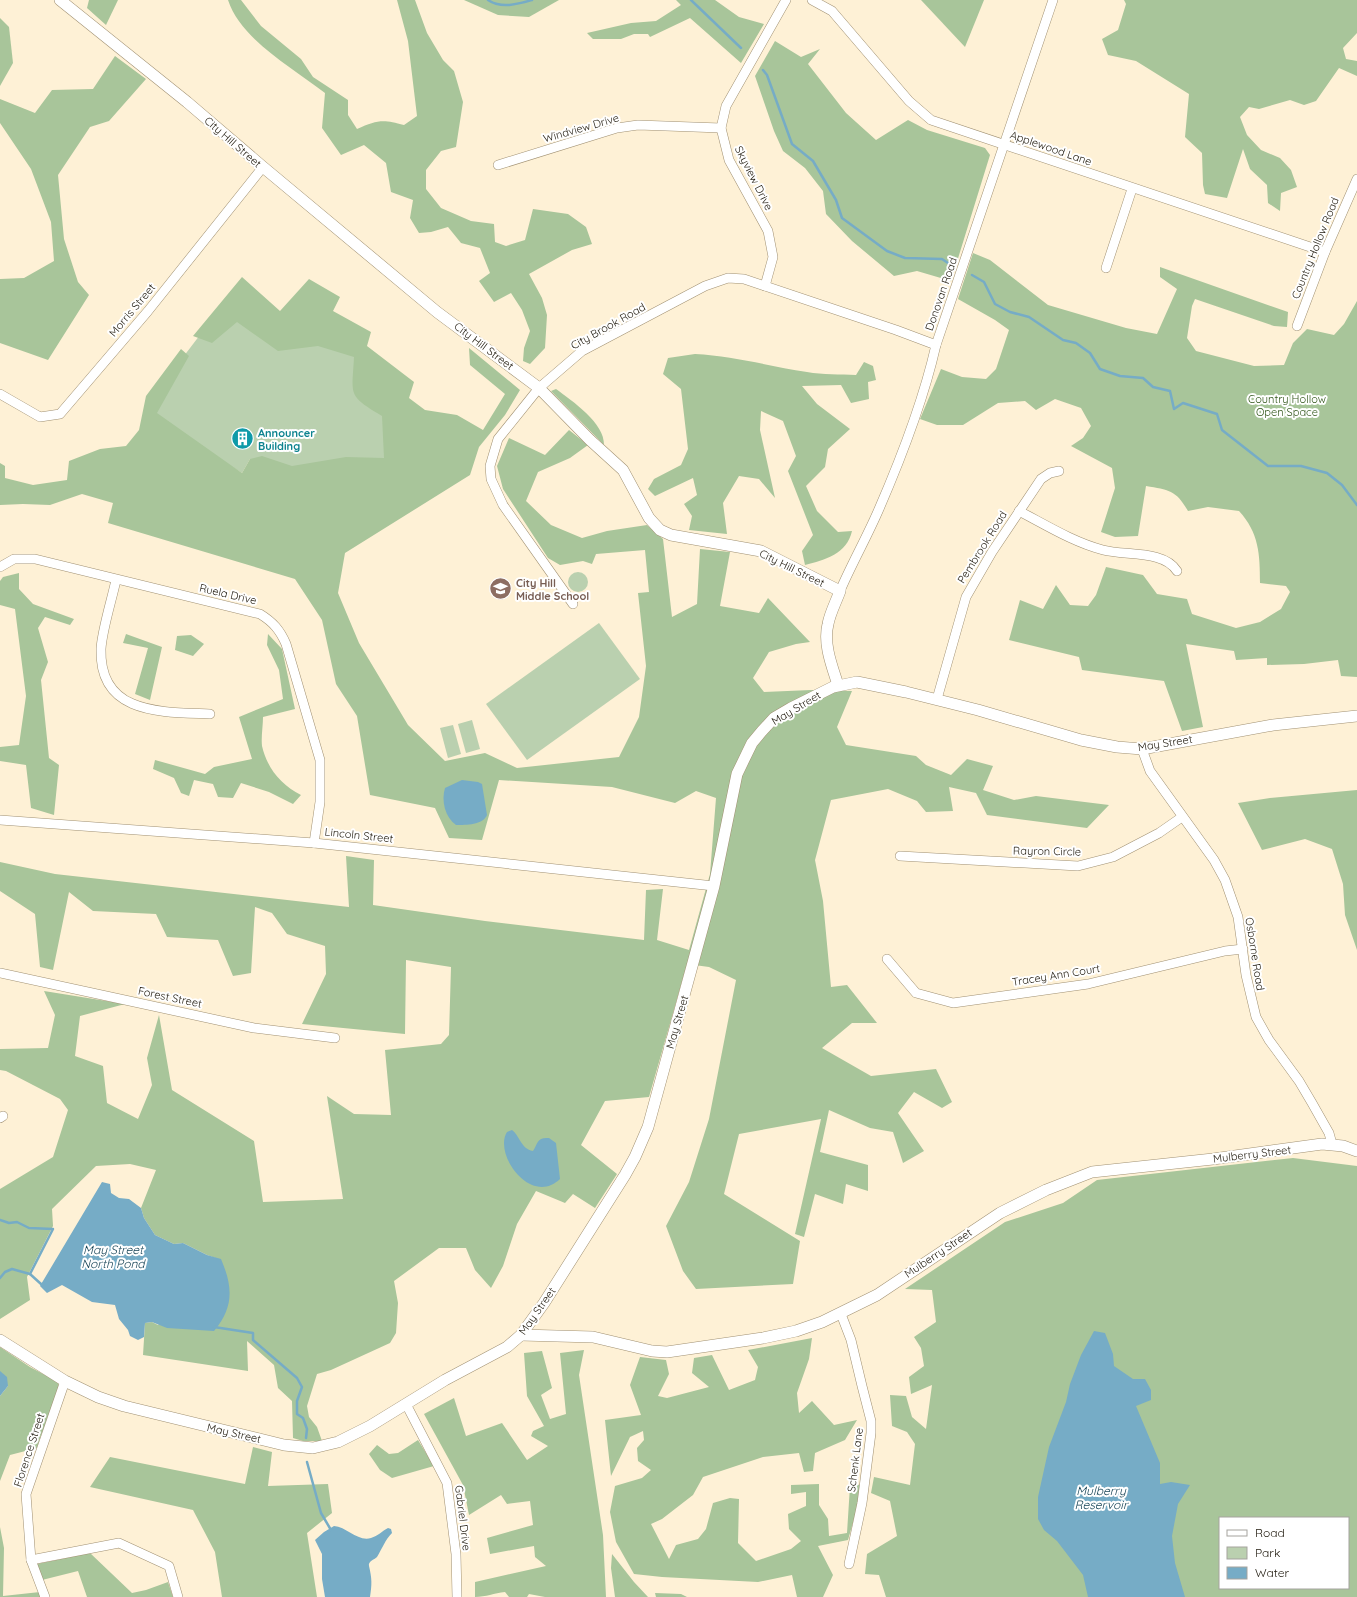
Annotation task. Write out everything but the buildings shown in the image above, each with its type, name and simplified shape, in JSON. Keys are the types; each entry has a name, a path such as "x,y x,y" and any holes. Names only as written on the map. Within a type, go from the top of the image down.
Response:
{"street":[{"name":"City Hill Street","path":"60,0 186,102 263,168 437,312 539,388 590,440 623,470 649,518 660,530 671,535 762,551 840,591"},
{"name":"Skyview Drive","path":"765,286 773,257 768,231 729,160 721,128 726,106 786,0"},
{"name":"Applewood Lane","path":"812,0 832,11 909,101 931,120 1132,189 1324,252"},
{"name":"Donovan Road","path":"840,591 879,509 918,411 928,379 936,345 1053,0"},
{"name":"Windview Drive","path":"498,165 617,128 638,125 721,128"},
{"name":"Morris Street","path":"0,394 40,417 60,414 148,310 263,168"},
{"name":"Country Hollow Road","path":"1297,326 1324,252 1357,179"},
{"path":"1106,268 1132,189"},
{"name":"City Brook Road","path":"573,604 503,505 491,479 490,466 498,439 539,388 582,351 705,286 728,278 744,278 936,345"},
{"name":"Pembrook Road","path":"937,699 966,597 978,573 1041,479 1050,473 1059,470"},
{"path":"1019,511 1074,539 1103,550 1167,561 1177,572"},
{"name":"Ruela Drive","path":"0,567 14,559 35,559 260,614 270,620 277,628 286,644 320,760 320,795 314,843"},
{"path":"116,580 101,648 102,669 109,686 121,699 134,705 165,712 210,714"},
{"path":"838,685 830,661 826,634 828,623 840,591"},
{"name":"May Street","path":"0,1340 65,1381 98,1397 170,1419 298,1447 326,1446 338,1442 370,1426 445,1380 507,1347 520,1335 567,1267 625,1175 642,1144 648,1127 714,886 734,785 743,759 752,743 774,718 838,685 857,682 937,699 1081,740 1117,747 1142,748 1249,728 1357,716"},
{"name":"Osborne Road","path":"1142,748 1150,771 1214,860 1225,880 1238,918 1250,998 1256,1017 1273,1046 1305,1092 1329,1133 1332,1144"},
{"name":"Rayron Circle","path":"900,856 1078,866 1113,857 1159,833 1182,817"},
{"name":"Lincoln Street","path":"0,820 314,843 714,886"},
{"name":"Tracey Ann Court","path":"887,959 916,993 953,1003 1088,984 1225,951 1242,949"},
{"name":"Forest Street","path":"0,973 254,1028 335,1038"},
{"name":"Mulberry Street","path":"520,1335 593,1337 652,1351 667,1352 785,1334 841,1314 877,1295 984,1222 1026,1200 1076,1177 1107,1169 1213,1160 1332,1144 1357,1150"},
{"name":"Schenk Lane","path":"841,1314 851,1340 871,1421 871,1433 862,1503 849,1564"},
{"name":"Florence Street","path":"45,1597 30,1560 26,1494 65,1381"},
{"name":"Gabriel Drive","path":"406,1404 447,1483 456,1554 456,1597"},
{"path":"30,1560 119,1542 168,1566 178,1597"}],"green space":[{"path":"89,0 118,0 106,25 87,8"},
{"path":"228,0 241,0 261,26 301,59 313,77 348,100 348,115 357,129 380,121 404,125 417,116 408,41 397,0 415,0 427,33 443,60 454,71 463,102 456,147 441,151 426,170 426,189 441,208 471,221 494,224 495,242 506,246 525,240 533,209 568,214 586,227 592,244 572,250 529,274 542,298 547,315 545,348 530,364 523,361 524,348 530,331 522,310 511,293 494,302 479,281 490,273 480,248 461,243 448,227 431,232 419,233 410,218 413,200 391,192 386,163 364,145 341,155 322,128 325,93 269,52 256,40 244,28"},
{"path":"464,0 559,0 529,17 498,15"},
{"path":"676,0 715,0 739,17 764,24 741,63 690,18 650,37 648,34 634,34 621,39 593,39 587,33 631,23 656,21 681,5"},
{"path":"921,0 984,0 965,47"},
{"path":"1124,0 1357,0 1357,33 1343,48 1346,59 1357,61 1357,76 1339,68 1316,101 1304,105 1290,100 1259,109 1249,107 1240,117 1247,135 1261,150 1280,158 1291,170 1297,187 1281,193 1280,211 1268,203 1267,185 1250,169 1243,149 1227,198 1205,194 1203,185 1202,153 1185,137 1189,94 1136,61 1108,55 1102,39 1118,30 1126,4"},
{"path":"0,18 9,27 13,63 0,86"},
{"path":"775,41 801,57 820,49 808,64 846,113 876,140 908,120 927,130 985,148 990,155 951,281 917,271 894,276 852,241 826,214 823,191 805,168 783,151 774,131 755,76"},
{"path":"115,56 146,79 109,121 90,127 58,175 64,239 78,282 89,295 48,360 0,343 0,279 24,278 54,261 51,222 31,169 0,123 0,99 35,113 52,90 93,89"},
{"name":"Country Hollow Open Space","path":"973,253 990,260 1048,305 1126,328 1157,334 1177,289 1160,277 1160,267 1288,312 1287,327 1274,326 1195,299 1192,306 1187,338 1196,351 1254,366 1284,365 1293,343 1307,329 1334,335 1344,324 1357,301 1357,677 1341,676 1338,660 1304,664 1267,665 1267,658 1236,660 1234,651 1186,644 1203,727 1182,731 1164,681 1082,670 1079,657 1009,640 1020,600 1043,609 1056,585 1070,605 1088,606 1096,595 1106,567 1143,575 1157,594 1187,599 1192,614 1236,628 1260,622 1281,609 1290,592 1286,586 1260,583 1260,563 1257,544 1251,527 1239,511 1208,507 1188,511 1180,499 1171,492 1146,486 1138,536 1115,537 1101,532 1115,488 1112,468 1071,446 1083,438 1091,426 1081,408 1055,399 1036,410 1025,401 998,403 963,425 937,425 920,419 941,369 962,377 986,379 996,369 1009,330 995,320 958,299"},
{"path":"242,277 280,311 309,279 340,297 333,311 371,332 367,346 414,382 409,398 425,410 457,415 483,430 505,394 470,365 469,348 520,390 505,415 479,447 470,475 345,553 338,593 359,643 408,725 445,761 485,753 517,768 619,757 639,717 646,666 638,593 649,592 645,550 596,554 592,564 583,561 560,565 548,558 503,489 497,466 509,438 545,455 569,430 588,445 570,458 538,472 526,501 551,525 582,538 607,531 647,525 663,539 672,617 697,604 700,549 730,552 720,606 759,613 768,598 810,642 796,644 769,652 753,678 764,692 811,690 852,691 837,727 846,745 916,756 926,765 951,775 967,759 993,766 983,790 1014,800 1036,796 1109,805 1087,828 987,815 976,793 949,787 953,811 926,812 917,801 888,789 831,800 815,860 823,901 831,987 847,985 877,1023 852,1023 822,1048 871,1076 936,1069 952,1102 942,1108 914,1092 898,1113 924,1151 903,1163 893,1132 870,1128 829,1110 820,1152 868,1165 868,1191 846,1184 843,1204 815,1194 804,1237 795,1234 821,1119 739,1134 724,1194 800,1241 793,1284 696,1289 683,1271 666,1226 689,1182 709,1119 736,980 709,967 687,964 649,1097 605,1101 581,1145 617,1174 595,1208 573,1194 565,1203 536,1191 517,1224 503,1266 491,1288 475,1270 466,1248 439,1248 394,1281 398,1303 396,1333 390,1343 331,1370 317,1374 307,1406 309,1417 317,1427 322,1441 303,1441 293,1438 292,1401 278,1388 274,1365 247,1341 248,1371 143,1355 145,1323 152,1322 158,1325 221,1260 183,1243 174,1244 155,1235 144,1218 141,1208 156,1170 130,1164 96,1166 52,1209 53,1226 27,1277 30,1300 0,1319 0,1189 53,1157 68,1110 60,1099 6,1071 0,1070 0,1049 48,1048 55,1015 44,991 125,1004 80,1016 75,1056 103,1066 107,1103 138,1119 152,1085 147,1058 159,1015 172,1090 254,1141 263,1202 343,1199 327,1096 354,1114 391,1115 385,1050 441,1044 449,1035 451,967 406,960 405,1034 302,1024 326,974 325,946 287,934 272,913 255,907 251,973 233,976 218,940 167,937 156,914 93,911 69,892 53,970 40,967 35,914 0,891 0,862 55,874 349,907 346,856 374,860 373,905 485,921 644,940 646,890 663,889 657,940 689,950 710,874 716,798 696,791 675,803 612,787 499,780 482,840 449,838 435,808 370,795 357,716 336,684 322,620 295,579 108,523 113,503 82,494 50,505 0,505 0,463 5,466 5,478 33,485 67,480 69,461 100,449 126,446 139,430 146,396 181,349 189,356 157,413 242,473 250,459 262,456 292,466 346,457 384,458 382,416 363,403 354,393 354,357 318,346 278,351 237,322 212,343 193,336"},
{"path":"222,306 357,348 396,432 383,461 292,469 250,459 242,473 152,417 155,394"},
{"path":"695,354 737,359 819,374 856,375 864,362 873,366 876,380 868,382 869,399 851,403 841,385 802,386 817,404 850,429 828,449 825,467 806,486 817,511 838,532 852,531 849,539 840,551 820,561 805,565 802,551 813,535 788,471 796,456 783,421 761,411 760,430 775,498 759,479 739,476 723,503 727,534 689,530 692,516 684,504 697,495 693,478 655,496 648,489 654,479 681,465 688,449 681,389 663,374 668,358"},
{"path":"556,389 578,406 593,421 603,437 604,445 551,391"},
{"path":"578,572 585,575 588,582 585,589 578,592 571,589 568,582 571,575"},
{"path":"19,573 19,589 33,604 74,619 70,625 45,617 38,628 48,662 41,680 49,758 59,765 54,815 31,808 26,765 0,761 0,747 19,745 26,696 15,609 0,605 0,581 3,577"},
{"path":"599,623 640,679 527,760 486,704"},
{"path":"126,634 162,647 150,700 135,694 148,648 123,643"},
{"path":"268,634 282,649 295,709 263,717 262,746 271,769 281,781 301,795 293,804 269,792 241,783 233,798 218,797 213,784 194,780 189,796 181,793 174,778 153,769 155,760 205,774 214,767 252,759 239,717 283,699 279,670 267,645"},
{"path":"191,635 204,644 193,656 175,650 177,636"},
{"path":"472,720 480,749 466,753 458,724"},
{"path":"453,725 461,754 448,758 440,728"},
{"path":"1357,790 1357,950 1345,915 1343,884 1332,849 1305,839 1262,850 1238,803 1270,798"},
{"path":"1293,1158 1357,1166 1357,1597 886,1597 879,1575 865,1574 867,1554 897,1536 890,1501 871,1493 874,1477 910,1485 915,1444 907,1432 892,1426 890,1395 906,1396 912,1417 926,1429 932,1385 911,1394 909,1377 924,1366 921,1348 914,1337 936,1322 932,1290 905,1289 1005,1222 1063,1203 1097,1180"},
{"path":"812,1338 809,1359 797,1393 799,1413 812,1401 834,1425 857,1420 845,1440 815,1453 813,1471 804,1472 799,1453 763,1457 703,1477 693,1495 662,1519 651,1524 669,1559 676,1545 698,1539 706,1529 713,1503 730,1498 739,1499 738,1543 756,1561 791,1549 801,1541 789,1529 788,1514 806,1506 806,1492 791,1494 791,1485 819,1484 819,1505 828,1519 829,1536 847,1533 850,1486 864,1484 848,1540 818,1546 833,1575 823,1597 797,1597 792,1575 758,1582 634,1574 616,1542 610,1512 615,1486 642,1478 651,1470 638,1461 637,1448 644,1440 643,1431 630,1437 611,1476 605,1420 641,1415 630,1385 640,1357 666,1360 669,1374 658,1396 667,1398 709,1387 692,1373 694,1358 712,1355 729,1390 755,1380 758,1367 748,1350"},
{"path":"0,1347 30,1367 58,1382 61,1400 41,1435 37,1448 10,1455 0,1481 0,1396 8,1386 0,1382"},
{"path":"584,1350 579,1375 603,1535 606,1597 545,1597 529,1594 527,1597 509,1597 505,1592 475,1597 475,1582 546,1566 535,1557 534,1546 490,1554 487,1538 533,1525 530,1501 507,1504 501,1495 469,1515 463,1485 424,1414 454,1398 466,1436 502,1423 527,1460 548,1446 531,1436 533,1431 544,1426 527,1396 524,1353 542,1351 552,1388 541,1395 550,1419 566,1414 560,1353"},
{"path":"418,1440 434,1466 392,1478 380,1470 369,1454 377,1445 389,1454 398,1453"},
{"path":"253,1447 272,1452 268,1486 328,1484 332,1513 307,1533 317,1597 222,1597 215,1552 193,1510 90,1487 110,1457 245,1484"},
{"path":"0,1527 4,1548 3,1596 40,1592 41,1597 0,1597"},
{"path":"90,1553 132,1593 146,1590 168,1582 173,1597 87,1597 78,1571 42,1580 37,1564"},
{"path":"612,1554 648,1597 615,1597 611,1568"},
{"path":"655,1593 681,1594 687,1597 656,1597"}],"water":[{"path":"462,780 482,784 487,815 478,823 456,825 449,818 445,808 443,798 445,788"},
{"path":"512,1130 523,1145 529,1150 533,1151 538,1141 542,1138 549,1138 556,1143 560,1179 549,1186 538,1187 527,1182 517,1174 505,1153 504,1141 507,1132"},
{"name":"May Street North Pond","path":"102,1182 110,1184 111,1193 119,1198 129,1199 141,1208 144,1218 155,1235 174,1244 183,1243 207,1255 221,1259 228,1279 230,1296 225,1314 214,1331 167,1328 152,1322 145,1323 144,1337 138,1340 130,1336 128,1330 119,1319 115,1305 92,1302 62,1285 47,1293 40,1286"},
{"name":"Mulberry Reservoir","path":"1094,1331 1105,1333 1113,1354 1114,1366 1133,1379 1145,1379 1151,1390 1151,1400 1136,1406 1160,1463 1160,1484 1171,1482 1190,1485 1178,1504 1172,1536 1175,1563 1185,1597 1088,1597 1083,1575 1057,1541 1044,1530 1038,1519 1038,1497 1049,1447 1066,1402 1070,1384 1081,1355"},
{"path":"0,1371 7,1377 8,1386 0,1396"},
{"path":"334,1526 366,1539 376,1536 388,1528 391,1529 392,1533 377,1557 369,1564 371,1574 370,1597 325,1597 322,1579 322,1554 315,1540"}],"waterway":[{"path":"488,0 493,3 504,5 532,0"},
{"path":"691,0 741,48"},
{"path":"763,70 767,75 792,144 813,161 836,200 842,218 887,251 905,258 942,259 954,267"},
{"path":"972,275 984,282 995,304 1010,312 1029,317 1063,340 1076,343 1090,353 1100,369 1120,376 1143,378 1153,387 1170,391 1174,409 1183,403 1217,414 1222,430 1268,466 1301,466 1327,473 1342,485 1357,505"},
{"path":"0,1220 9,1223 17,1222 29,1228 53,1229 30,1274 41,1284 43,1284"},
{"path":"0,1278 5,1272 12,1269 30,1274"},
{"path":"214,1327 253,1333 253,1340 297,1378 302,1387 297,1401 297,1414 303,1418 307,1429 306,1438"},
{"path":"307,1462 321,1513 331,1530"}],"place":[{"name":"Announcer Building","path":"243,439"},
{"name":"City Hill Middle School","path":"501,589"}]}
